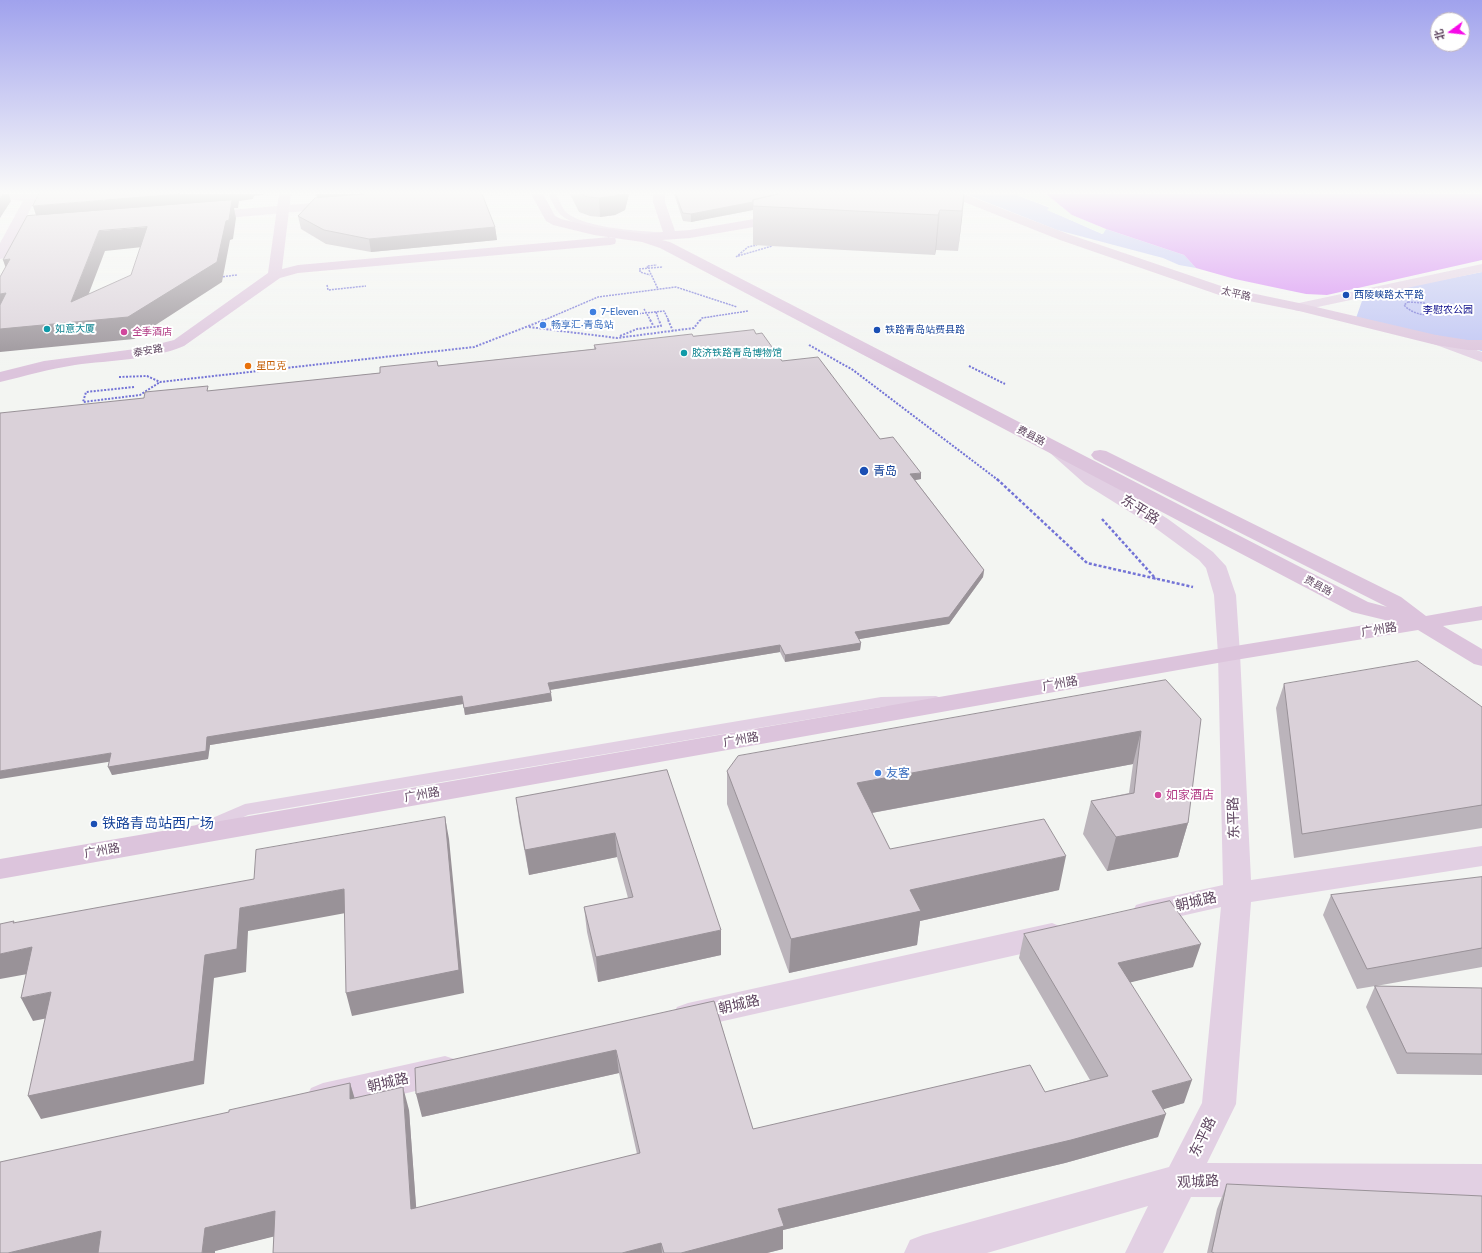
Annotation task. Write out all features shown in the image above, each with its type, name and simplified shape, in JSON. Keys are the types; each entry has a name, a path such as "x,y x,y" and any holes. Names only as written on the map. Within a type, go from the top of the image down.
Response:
{"main road":[{"path":"278,252 275,275 298,278 583,252"},
{"name":"泰安路","path":"0,377 23,370 158,350 171,346 180,342 275,275 298,270 482,252"},
{"name":"费县路","path":"691,252 1055,448 1360,607 1422,623"},
{"name":"费县路","path":"693,252 1393,602 1422,623 1482,659"},
{"name":"太平路","path":"1107,252 1224,292 1436,340 1468,345 1482,345"},
{"path":"0,370 23,370"},
{"name":"广州路","path":"0,869 1229,654 1482,613"}],"street":[{"path":"1299,308 1482,268"},
{"path":"1436,340 1482,357"},
{"name":"东平路","path":"1055,448 1092,480 1161,523 1206,556 1216,566 1225,595 1229,654 1237,893 1219,1104 1144,1253"},
{"name":"朝城路","path":"1120,919 1237,893 1482,856"},
{"name":"朝城路","path":"661,1022 1081,928"},
{"name":"朝城路","path":"296,1104 474,1064"},
{"name":"观城路","path":"923,1253 1182,1180 1482,1181"}],"path":[{"path":"741,252 736,257 750,252"},
{"path":"648,268 647,266 663,264"},
{"path":"640,269 640,272 651,275"},
{"path":"649,270 658,289"},
{"path":"218,277 239,275"},
{"path":"327,285 328,290 366,286"},
{"path":"134,387 86,392 83,402 140,395 160,382 474,347 528,327 598,297 676,287 748,311 702,318 694,328 617,338 528,327"},
{"path":"1413,302 1424,302 1438,308 1440,312 1434,314 1423,314 1412,311 1404,305 1413,302"},
{"path":"644,309 653,324"},
{"path":"636,314 664,311 673,331"},
{"path":"617,338 637,329 661,326 656,312"},
{"path":"808,345 852,370 992,475 1087,563 1193,587"},
{"path":"969,366 1005,384"},
{"path":"118,377 147,376 160,382"},
{"path":"1102,519 1156,579"}],"green space":[{"path":"1142,252 1176,252 1184,255 1196,268 1179,265 1163,258"},
{"name":"李慰农公园","path":"1482,272 1482,351 1355,321 1363,298 1390,290"}],"shaded area":[{"path":"1176,252 1482,252 1482,260 1327,295 1306,294 1235,279 1196,268 1184,255"}],"building":[{"path":"7,252 91,252 71,302 131,275 139,252 219,252 217,262 128,317 0,329 0,305 6,293 0,294 0,277 10,259 3,260"},
{"path":"754,330 756,334 762,333 782,361 818,357 880,439 893,437 921,473 910,474 984,570 949,617 855,632 861,643 785,655 780,645 548,683 551,693 464,708 462,696 207,737 206,751 108,767 111,753 0,771 0,413 144,398 145,392 208,386 207,391 380,373 380,367 437,361 438,366 596,349 594,345 692,334 693,336"},
{"path":"1418,661 1482,707 1482,805 1302,834 1284,684"},
{"path":"1166,680 1201,719 1188,823 1116,837 1091,801 1134,793 1141,731 857,783 890,849 1044,819 1066,856 910,890 921,911 791,939 727,771 738,756"},
{"path":"667,770 721,930 596,957 584,907 633,897 615,833 525,850 516,798"},
{"path":"445,817 459,970 346,993 344,889 240,908 237,949 205,955 194,1061 28,1096 51,992 21,998 32,947 0,954 0,924 14,921 13,923 254,879 256,850"},
{"path":"1482,877 1482,948 1367,969 1331,895"},
{"path":"1170,901 1201,944 1118,963 1192,1080 1152,1091 1166,1114 1071,1140 778,1209 784,1226 681,1253 664,1253 661,1243 622,1253 273,1253 275,1211 205,1228 202,1253 98,1253 101,1231 8,1253 0,1253 0,1162 229,1112 229,1110 350,1083 350,1099 403,1087 411,1209 640,1153 616,1050 416,1094 415,1068 714,1001 753,1129 1030,1065 1045,1092 1108,1076 1024,934"},
{"path":"1375,986 1482,988 1482,1054 1407,1053"},
{"path":"1227,1184 1482,1196 1482,1253 1214,1253 1212,1252"}],"place":[{"name":"西陵峡路太平路","path":"1346,295"},
{"name":"7-Eleven","path":"593,312"},
{"name":"畅享汇·青岛站","path":"543,325"},
{"name":"如意大厦","path":"47,329"},
{"name":"铁路青岛站费县路","path":"877,330"},
{"name":"全季酒店","path":"124,332"},
{"name":"胶济铁路青岛博物馆","path":"684,353"},
{"name":"星巴克","path":"248,366"},
{"name":"青岛","path":"864,471"},
{"name":"友客","path":"878,773"},
{"name":"如家酒店","path":"1158,795"},
{"name":"铁路青岛站西广场","path":"94,824"}]}
